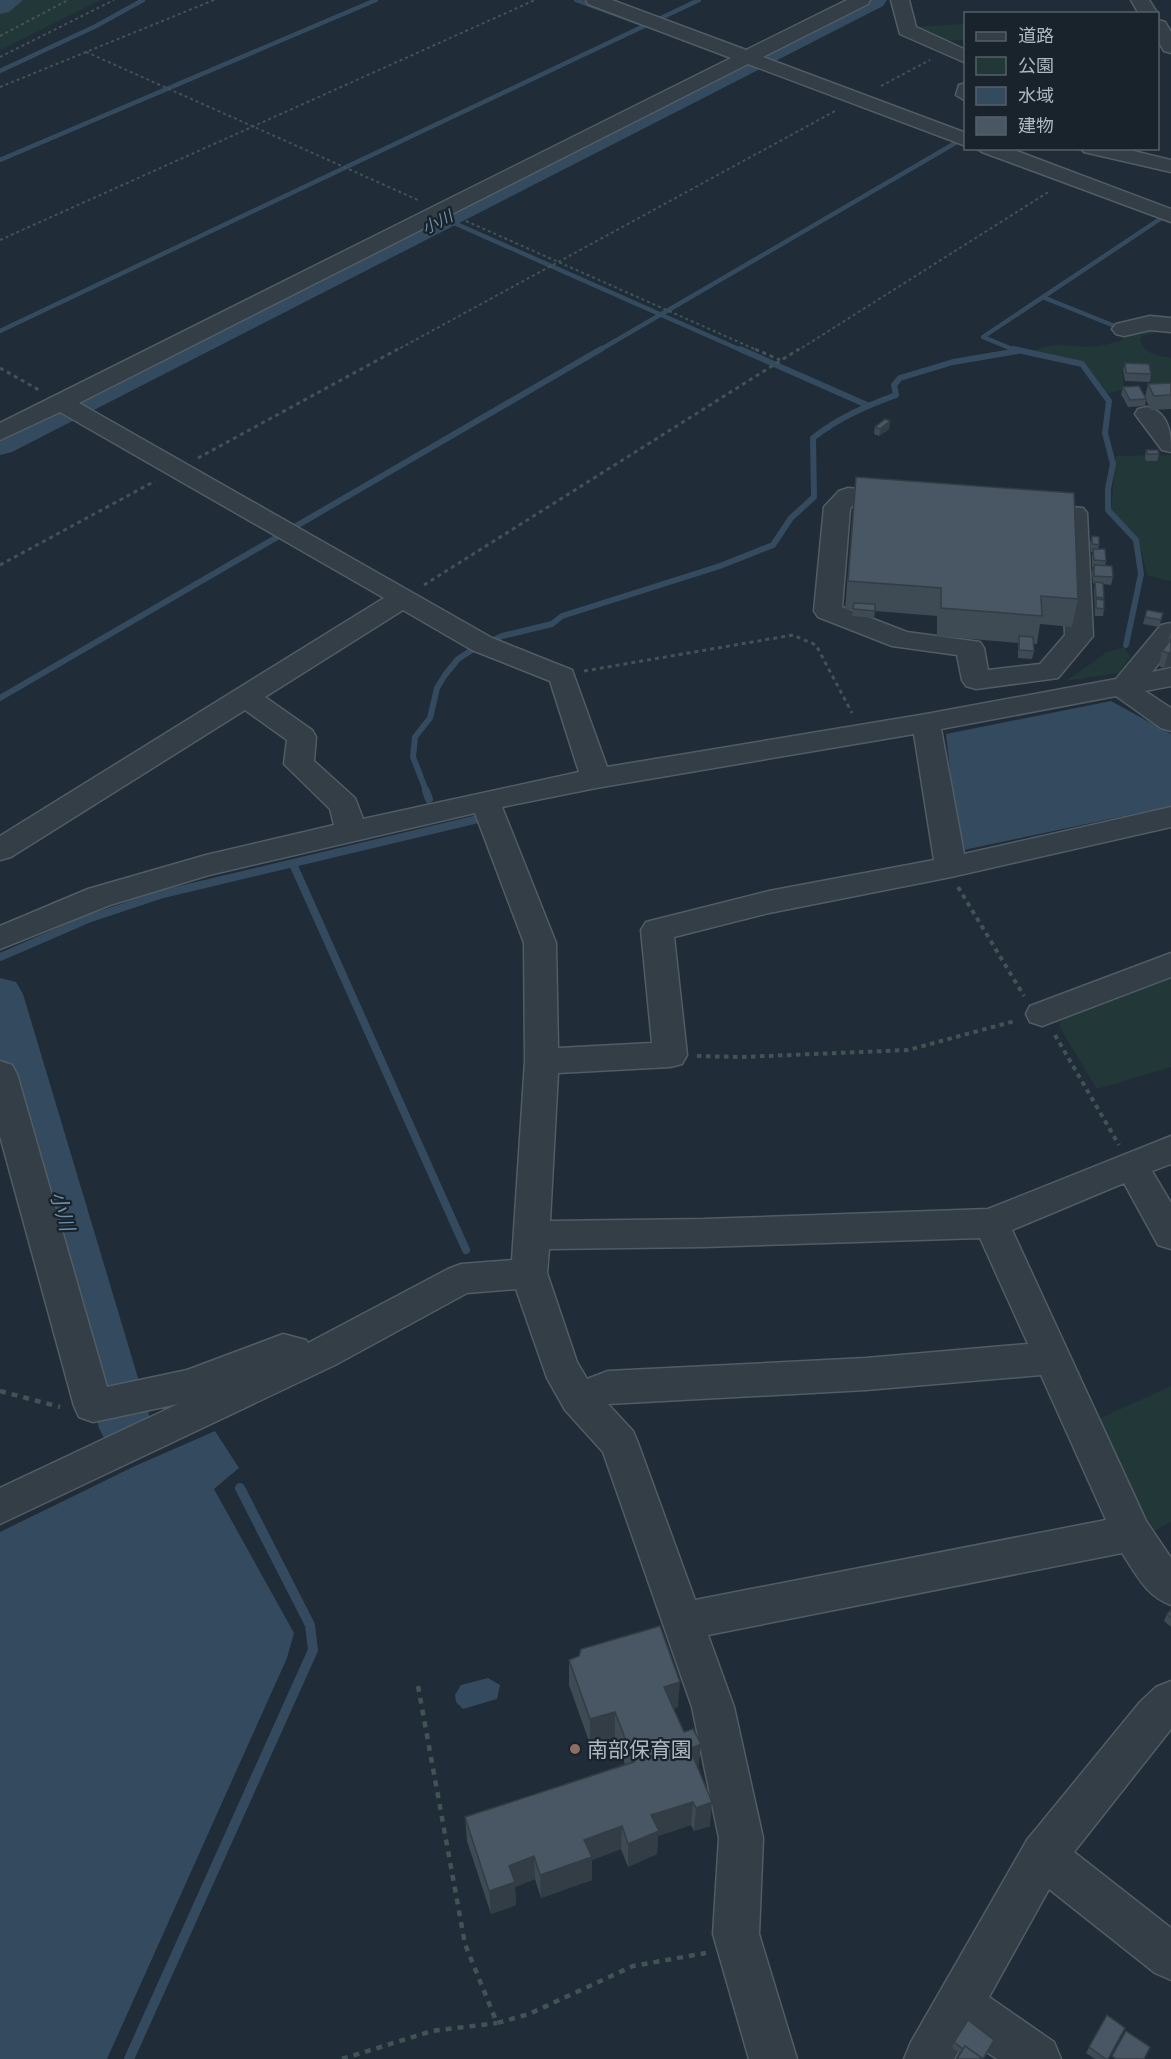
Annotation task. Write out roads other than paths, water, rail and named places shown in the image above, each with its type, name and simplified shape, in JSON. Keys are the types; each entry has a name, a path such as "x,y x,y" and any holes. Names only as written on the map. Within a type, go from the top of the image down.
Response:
{"street":[{"path":"595,0 964,139"},
{"path":"0,433 861,0"},
{"path":"900,0 907,30 958,53"},
{"path":"1159,28 1171,46"},
{"path":"994,150 1171,216"},
{"path":"1100,150 1171,166"},
{"path":"1124,329 1139,324 1171,325"},
{"path":"60,402 482,644 562,675 596,778"},
{"path":"1147,414 1171,445"},
{"path":"848,496 1074,513 1079,636 1048,672 1004,677 976,681 970,648 902,640 828,611 837,507 848,496"},
{"path":"0,850 403,598"},
{"path":"1132,694 1171,631"},
{"path":"1004,677 1020,706"},
{"path":"1132,694 1171,677"},
{"path":"1132,694 1171,722"},
{"path":"0,938 99,897 206,865 596,778 1020,706 1132,694 1171,701"},
{"path":"246,697 302,737 299,764 344,804 351,832"},
{"path":"926,723 951,867"},
{"path":"485,801 540,943 542,1061 531,1254 560,1367 579,1399 619,1443 712,1707 741,1838 736,1934 773,2059"},
{"path":"542,1061 670,1055 657,930 769,902 951,867 1171,818"},
{"path":"1042,1014 1171,964"},
{"path":"0,1074 93,1406 189,1386 283,1350 322,1354"},
{"path":"0,1507 322,1354 461,1279 531,1254 704,1233 992,1223 1171,1149"},
{"path":"1131,1165 1171,1235"},
{"path":"992,1223 1132,1533 1159,1575 1171,1587"},
{"path":"579,1399 608,1386 866,1374 1053,1358"},
{"path":"682,1621 1132,1533"},
{"path":"928,2059 1043,1856 1155,1716 1171,1701"},
{"path":"1043,1856 1171,1957"},
{"path":"960,2005 1037,2059"}],"water":[{"path":"1111,701 1171,734 1171,806 959,851 946,734"},
{"path":"215,1431 239,1468 214,1489 294,1633 287,1658 107,2059 0,2059 0,1532 135,1466"},
{"path":"488,1678 500,1685 497,1699 463,1709 456,1702 455,1695 461,1685"}],"waterway":[{"path":"0,6 10,0"},
{"path":"0,71 96,26 143,0"},
{"path":"0,160 376,0"},
{"path":"576,0 645,25"},
{"path":"645,25 699,0"},
{"name":"小川","path":"0,445 874,0"},
{"path":"0,331 645,25"},
{"path":"661,315 957,142"},
{"path":"979,150 990,154"},
{"path":"1086,150 1091,151"},
{"path":"1017,351 983,337 1163,217 1157,214"},
{"path":"445,219 661,315"},
{"path":"1045,298 1117,327"},
{"path":"598,351 661,315"},
{"path":"661,315 743,351"},
{"path":"0,698 601,349"},
{"path":"740,349 867,405"},
{"path":"1013,349 1082,364 1109,401 1105,433 1113,464 1108,489 1108,510 1136,540 1141,574 1126,645"},
{"path":"427,793 413,757 415,737 430,718 437,688 458,659 502,636 552,624 562,616 720,566 773,545 791,518 814,497 813,438 832,424 853,413 896,395 894,385 900,378 953,362 1018,351"},
{"path":"426,791 429,799"},
{"path":"0,957 88,919 163,894 478,819"},
{"path":"293,864 466,1250"},
{"name":"小川","path":"0,994 126,1428"},
{"path":"129,2059 313,1650 310,1625 240,1488"}],"place":[{"name":"南部保育園","path":"575,1749"}]}
